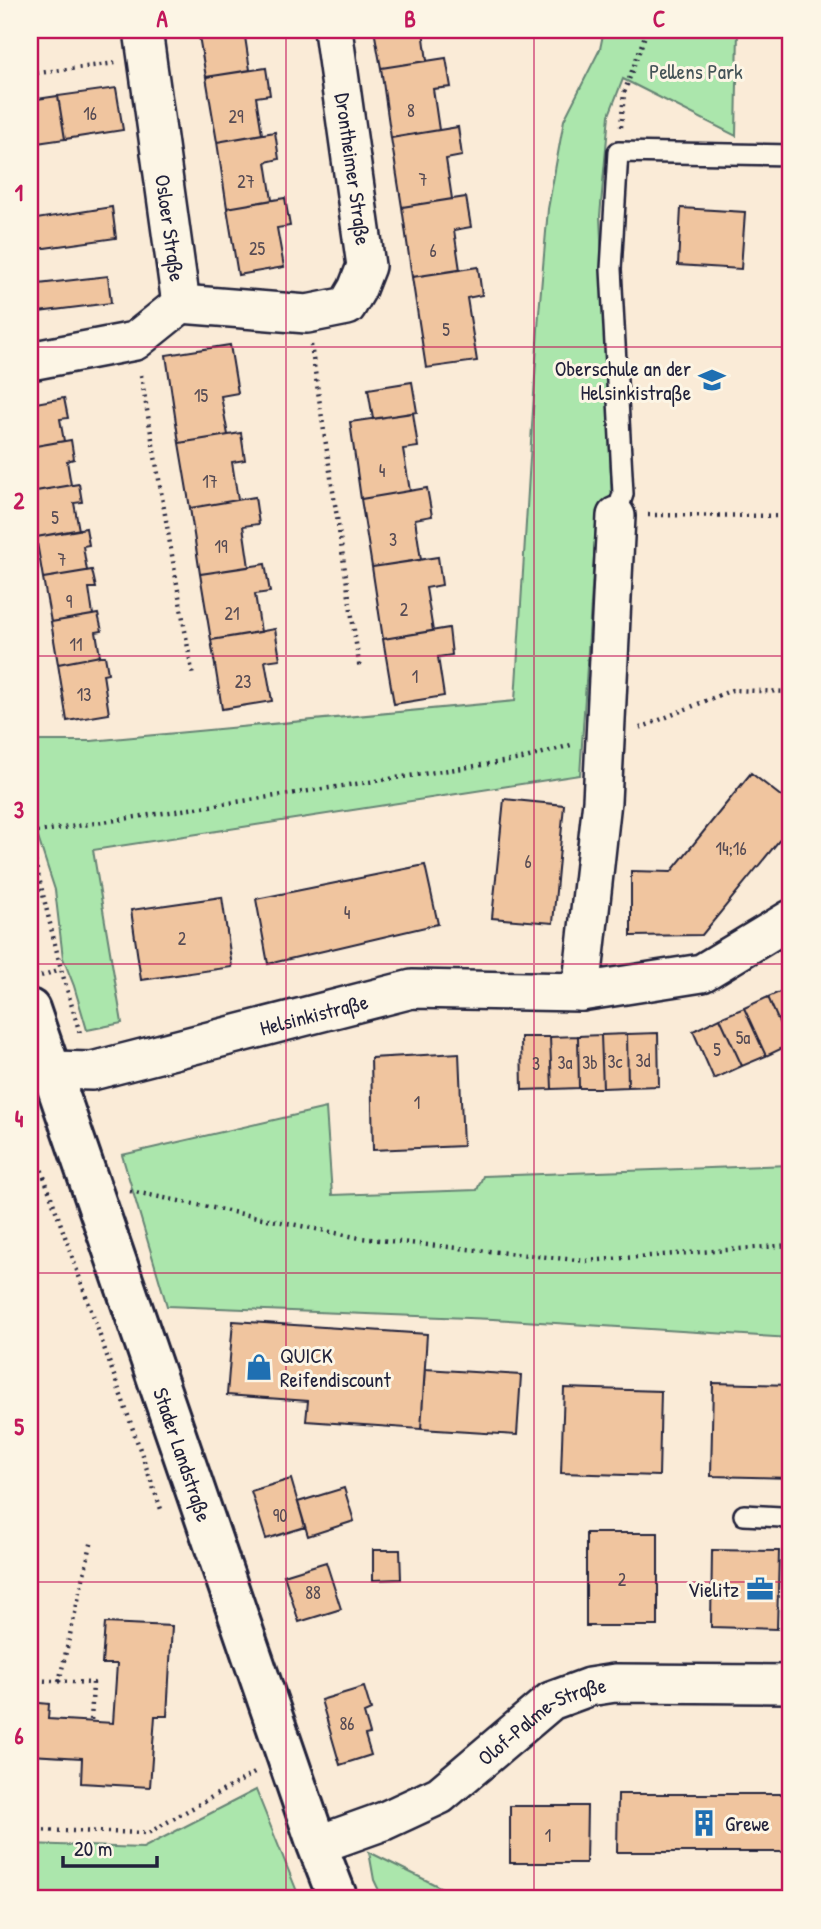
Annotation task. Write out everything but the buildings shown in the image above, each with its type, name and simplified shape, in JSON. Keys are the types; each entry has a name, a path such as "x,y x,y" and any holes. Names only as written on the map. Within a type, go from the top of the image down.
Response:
{"street":[{"name":"Drontheimer Straße","path":"181,304 307,314 347,306 357,289 366,266 333,30"},
{"name":"Osloer Straße","path":"30,361 135,341 181,304 145,44"},
{"path":"581,992 602,801 616,516"},
{"name":"Helsinkistraße","path":"37,1073 92,1071 412,989 581,992 702,973 791,919"},
{"name":"Stader Landstraße","path":"30,1009 37,1073 91,1183 338,1899"},
{"name":"Olof-Palme-Straße","path":"317,1844 384,1821 440,1796 551,1701 589,1687 615,1683 791,1684"}],"lane":[{"path":"616,516 623,494 611,269 618,152 791,155"},
{"path":"744,1515 781,1517 791,1521"}],"path":[{"path":"618,152 624,93 647,30"},
{"path":"30,74 145,44"},
{"path":"307,314 360,670"},
{"path":"135,341 194,677"},
{"path":"616,516 791,516"},
{"path":"30,654 38,704"},
{"path":"30,833 522,759 604,736 632,732 732,690 791,692"},
{"path":"30,841 61,970 92,1071"},
{"path":"91,1183 360,1238 586,1261 791,1245"},
{"path":"60,1682 92,1540"},
{"path":"30,1681 93,1683 91,1722"},
{"path":"30,1830 148,1833 287,1756"}],"green space":[{"name":"Pellens Park","path":"604,30 738,30 736,136 623,79 609,115 600,216 612,499 597,510 580,775 93,850 122,1023 87,1030 63,958 55,890 30,813 30,741 91,741 515,701 548,209 564,120 600,49"},
{"path":"326,1108 332,1195 477,1190 483,1176 791,1165 791,1338 493,1319 167,1306 122,1155"},
{"path":"256,1790 300,1899 30,1899 30,1844 143,1848"},
{"path":"369,1852 464,1899 383,1899 374,1880"}],"place":[{"name":"Oberschule an der Helsinkistraße","path":"712,380"},
{"name":"QUICK Reifendiscount","path":"259,1367"},
{"name":"Vielitz","path":"760,1589"},
{"name":"Grewe","path":"704,1823"}]}
